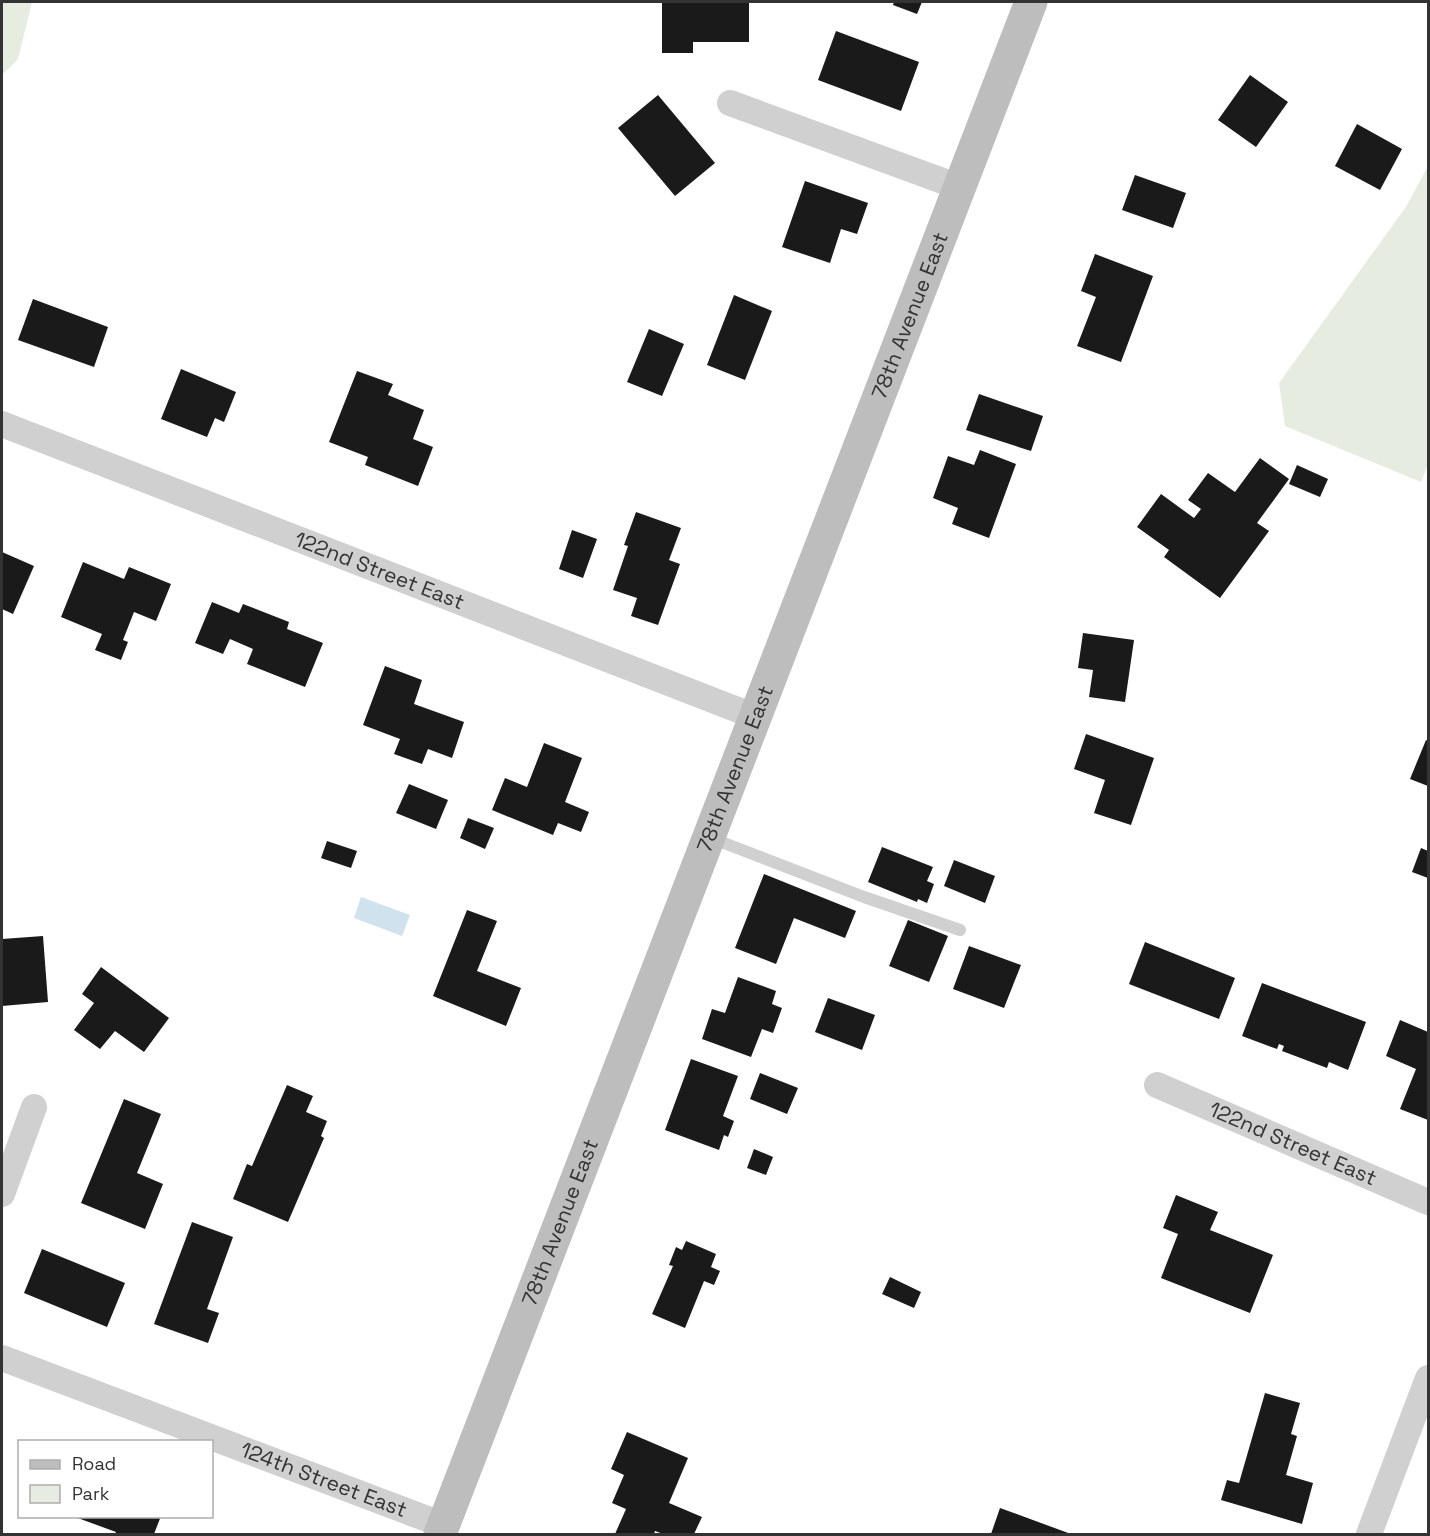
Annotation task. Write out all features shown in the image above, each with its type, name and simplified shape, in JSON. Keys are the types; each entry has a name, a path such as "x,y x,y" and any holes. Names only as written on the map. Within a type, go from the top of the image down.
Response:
{"street":[{"name":"78th Avenue East","path":"441,1530 1031,2"},
{"path":"730,103 959,187"},
{"name":"122nd Street East","path":"2,424 756,717"},
{"name":"122nd Street East","path":"1157,1085 1428,1202"},
{"path":"2,1194 34,1107"},
{"name":"124th Street East","path":"2,1358 211,1440"},
{"path":"1369,1534 1428,1378"},
{"name":"124th Street East","path":"213,1441 441,1530"}],"lane":[{"path":"709,837 864,897 960,930"}],"green space":[{"path":"2,2 32,2 18,59 2,75"},
{"path":"1428,166 1428,464 1421,482 1285,426 1279,383 1406,207"}],"water":[{"path":"361,897 410,915 402,936 354,918"}],"building":[{"path":"662,2 749,2 749,42 693,42 693,53 662,53"},
{"path":"894,2 922,2 917,14 893,5"},
{"path":"836,31 919,62 901,111 818,80"},
{"path":"1250,75 1288,102 1256,147 1218,120"},
{"path":"658,95 715,163 675,196 618,128"},
{"path":"1357,124 1402,149 1380,190 1335,166"},
{"path":"1135,175 1186,193 1173,228 1122,210"},
{"path":"805,181 868,203 857,234 841,229 830,263 782,247"},
{"path":"1095,254 1153,276 1121,362 1077,346 1096,297 1081,291"},
{"path":"734,295 772,311 745,380 707,365"},
{"path":"33,299 108,327 94,367 18,340"},
{"path":"649,329 684,344 662,396 627,382"},
{"path":"181,369 236,392 224,422 215,418 207,437 161,419"},
{"path":"357,371 393,384 388,395 424,410 413,439 433,447 418,486 365,465 368,457 329,442"},
{"path":"979,394 1043,416 1031,451 966,430"},
{"path":"980,450 1016,464 989,538 952,524 958,508 933,498 948,456 974,465"},
{"path":"1260,458 1289,479 1257,523 1269,531 1220,598 1164,557 1169,550 1137,527 1161,494 1194,518 1201,509 1188,500 1208,473 1235,492"},
{"path":"1297,465 1328,479 1320,497 1289,484"},
{"path":"636,512 681,528 669,560 680,564 658,625 631,616 637,598 613,590 628,546 624,545"},
{"path":"572,530 597,539 583,578 559,569"},
{"path":"2,552 34,566 13,614 2,609"},
{"path":"83,562 124,579 129,567 171,584 156,621 134,612 123,640 128,642 121,660 95,650 102,634 61,617"},
{"path":"212,602 239,613 243,604 289,622 287,629 323,643 305,687 247,664 253,649 230,639 223,654 195,643"},
{"path":"1083,633 1134,640 1125,702 1089,697 1093,670 1078,668"},
{"path":"385,666 422,680 414,704 464,722 452,758 428,749 422,764 394,754 400,739 363,725"},
{"path":"1086,734 1154,758 1131,825 1094,813 1105,780 1074,769"},
{"path":"1426,740 1428,741 1428,786 1410,779"},
{"path":"544,743 582,758 565,802 589,812 581,832 558,823 553,835 492,810 505,778 527,787"},
{"path":"409,784 448,800 436,829 396,813"},
{"path":"468,818 494,828 485,849 460,838"},
{"path":"327,841 357,851 351,868 321,858"},
{"path":"882,847 933,867 927,881 934,884 927,903 918,899 917,902 868,882"},
{"path":"1421,848 1428,851 1428,878 1412,872"},
{"path":"954,860 995,876 985,903 944,886"},
{"path":"764,874 856,911 845,938 794,918 776,964 735,948"},
{"path":"467,910 497,921 477,971 521,988 506,1026 433,996"},
{"path":"908,920 948,936 929,982 889,966"},
{"path":"43,936 48,1002 2,1006 2,939"},
{"path":"1145,942 1235,978 1219,1019 1129,984"},
{"path":"969,946 1021,965 1004,1008 953,989"},
{"path":"101,967 169,1018 144,1052 115,1031 100,1049 74,1030 94,1003 82,994"},
{"path":"738,977 776,991 772,1004 782,1008 773,1033 762,1029 751,1057 702,1039 712,1009 725,1013"},
{"path":"1262,983 1366,1022 1348,1070 1329,1062 1327,1068 1282,1051 1284,1046 1279,1044 1277,1049 1242,1036"},
{"path":"828,998 875,1015 862,1050 815,1032"},
{"path":"1400,1020 1428,1032 1428,1120 1400,1109 1416,1069 1386,1056"},
{"path":"691,1059 738,1076 723,1116 734,1121 728,1137 724,1135 719,1150 665,1130"},
{"path":"760,1073 798,1088 787,1114 750,1099"},
{"path":"287,1085 313,1096 306,1112 327,1121 321,1136 324,1138 288,1222 233,1199 247,1164 252,1166"},
{"path":"124,1099 161,1114 137,1173 163,1184 145,1229 81,1203"},
{"path":"754,1149 773,1157 766,1175 747,1168"},
{"path":"1176,1195 1218,1212 1210,1230 1273,1255 1250,1313 1161,1278 1178,1234 1163,1228"},
{"path":"192,1222 233,1237 207,1309 219,1313 208,1343 154,1324"},
{"path":"686,1241 716,1254 711,1267 720,1271 714,1285 704,1281 685,1328 652,1314 673,1266 669,1265 676,1247 682,1250"},
{"path":"42,1249 125,1283 107,1327 24,1293"},
{"path":"890,1277 921,1292 914,1308 882,1294"},
{"path":"1265,1393 1300,1403 1291,1434 1297,1436 1286,1475 1313,1483 1302,1524 1221,1500 1227,1480 1239,1483"},
{"path":"627,1432 688,1458 669,1503 702,1517 694,1534 663,1534 655,1531 654,1534 615,1534 626,1509 612,1503 624,1475 611,1469"},
{"path":"1000,1508 1071,1534 991,1534"},
{"path":"78,1518 160,1518 154,1534 115,1534 116,1532"}]}
